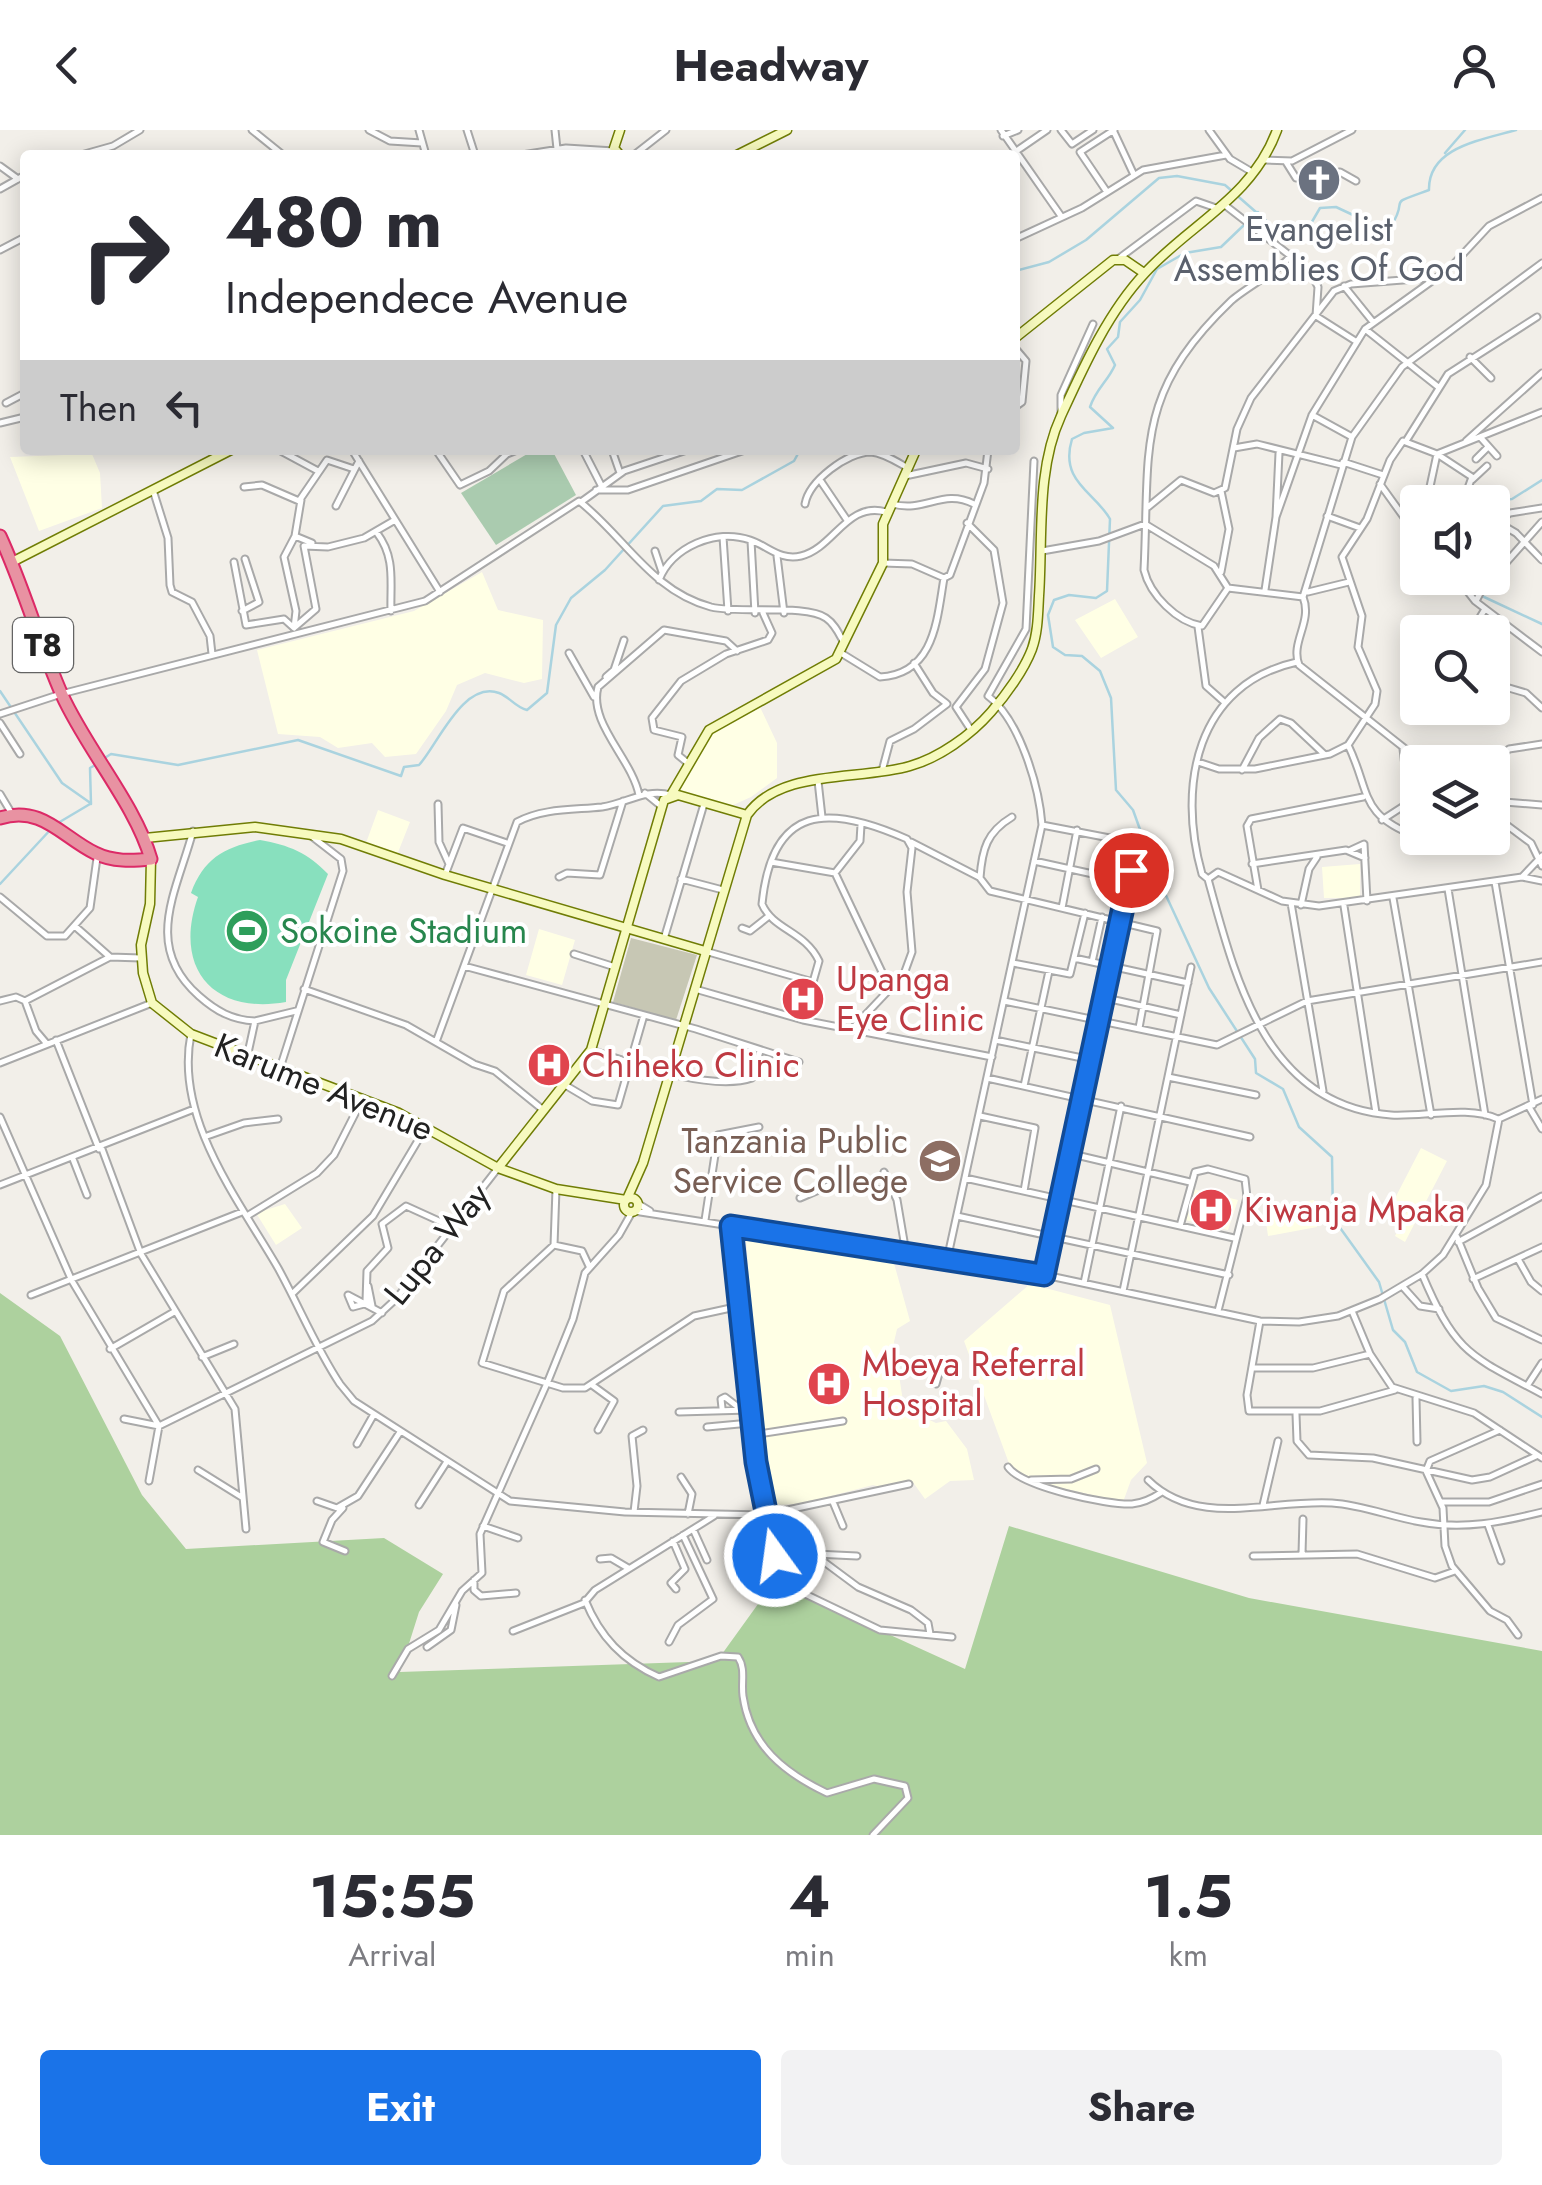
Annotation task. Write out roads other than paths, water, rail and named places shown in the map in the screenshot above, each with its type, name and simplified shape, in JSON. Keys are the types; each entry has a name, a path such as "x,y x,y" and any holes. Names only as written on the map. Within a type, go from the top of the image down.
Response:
{"highway":[{"name":"T8","path":"0,536 61,694 91,752 145,838 151,859"},
{"path":"6,816 53,823 98,855 131,861 151,859"}],"main road":[{"path":"747,150 787,130"},
{"path":"630,1205 746,815 772,792 923,762 971,730 999,702 1032,649 1045,472 1061,416 1098,342 1144,273 1242,188 1264,160 1277,130"},
{"path":"1020,334 1118,259 1144,273"},
{"path":"12,562 221,455"},
{"path":"498,1168 591,1050 661,806 672,795 715,725 822,668 842,648 883,563 889,508 914,455"},
{"path":"672,795 746,815"},
{"path":"145,838 193,830 255,827 341,839 445,875 705,951"},
{"path":"151,859 150,904 141,958 152,1004"},
{"name":"Karume Avenue","path":"152,1004 191,1034 281,1065 427,1125 498,1168 556,1189 630,1205"}],"street":[{"path":"98,150 140,130"},
{"path":"252,130 277,150"},
{"path":"370,130 390,141 422,143"},
{"path":"419,130 424,150"},
{"path":"555,130 556,149"},
{"path":"640,150 666,130"},
{"path":"1002,133 1018,130"},
{"path":"1018,150 1047,130"},
{"path":"1061,130 1072,144 1093,130"},
{"path":"1106,192 1080,152 1114,130 1134,175"},
{"path":"1209,130 1226,155 1254,173"},
{"path":"1264,160 1286,162 1352,130"},
{"path":"550,150 569,150"},
{"path":"1020,236 1134,175 1226,155"},
{"path":"1020,159 1060,216"},
{"path":"1286,162 1296,178 1340,172 1356,181"},
{"path":"1276,517 1312,415 1364,329 1457,262 1489,226 1542,198"},
{"path":"1118,259 1196,201 1226,205 1249,227 1291,254 1317,283 1316,316"},
{"path":"1228,588 1205,624 1198,626 1172,610 1150,587 1144,570 1148,434 1168,379 1216,316 1248,285 1287,263 1291,254"},
{"path":"1297,662 1307,616 1305,594 1352,437 1407,361 1542,263"},
{"path":"1534,268 1542,275"},
{"path":"1221,572 1229,529 1221,491 1228,481 1250,398 1334,291 1344,286 1432,278"},
{"path":"1344,286 1373,322"},
{"path":"1316,316 1356,342"},
{"path":"1198,762 1242,770 1325,755 1348,744 1375,704 1376,691 1358,647 1362,616 1342,557 1360,528 1383,475 1437,386 1470,357 1536,317"},
{"path":"1061,416 1062,395 1093,324"},
{"path":"1364,329 1437,386"},
{"path":"1020,354 1026,361 1020,403"},
{"path":"1470,357 1491,378"},
{"path":"1465,442 1542,373"},
{"path":"6,403 20,396"},
{"path":"1438,454 1542,412"},
{"path":"1312,415 1352,437"},
{"path":"1481,438 1497,456"},
{"path":"1406,441 1438,454 1472,480"},
{"path":"1234,448 1257,444 1279,453 1383,475"},
{"path":"1476,459 1488,447"},
{"path":"1265,591 1276,517 1279,453"},
{"path":"1431,485 1438,454"},
{"path":"288,455 318,471"},
{"path":"355,455 440,592"},
{"path":"439,455 460,485 490,470 502,455"},
{"path":"586,455 599,487"},
{"path":"614,455 620,473"},
{"path":"0,714 293,631 391,611 440,592 582,502 620,473 661,455"},
{"path":"599,487 628,490 730,455"},
{"path":"805,504 810,489 820,480 862,455"},
{"path":"883,455 906,472 966,462 988,469"},
{"path":"582,502 630,555 706,606 755,613 822,615 842,648 880,676 896,675 914,663 934,640 944,578 956,564 988,469 988,455"},
{"path":"293,631 296,611 283,565 295,536 301,500 329,459 354,469"},
{"path":"336,506 359,461"},
{"path":"947,1260 1042,824 1034,775 999,702 988,696 1026,629 1034,461"},
{"path":"1470,485 1487,466"},
{"path":"820,480 847,520"},
{"path":"1147,507 1181,480 1208,491 1221,491"},
{"path":"1380,484 1400,511"},
{"path":"244,488 262,486 291,500 301,500"},
{"path":"153,490 168,538 172,592 192,602 210,636 212,654"},
{"path":"660,576 668,561 690,546 723,537 751,540 777,555 809,553 847,520 868,510 914,509 951,496 976,504"},
{"path":"1510,513 1542,508"},
{"path":"1327,516 1360,528"},
{"path":"295,536 328,547 376,533 395,520"},
{"path":"1510,557 1542,522"},
{"path":"956,707 985,669 1003,603 994,550 968,523"},
{"path":"1042,551 1099,542 1145,524"},
{"path":"1145,524 1221,572 1228,588"},
{"path":"1510,531 1542,560"},
{"path":"376,533 384,544 394,578 391,611"},
{"path":"723,537 728,610"},
{"path":"751,540 755,613"},
{"path":"293,631 316,609 303,549 312,543"},
{"path":"655,551 660,576"},
{"path":"777,555 784,613"},
{"path":"242,611 259,600 245,559"},
{"path":"234,562 248,626 284,620 293,631"},
{"path":"883,563 912,564 944,578"},
{"path":"1228,588 1305,594 1349,582"},
{"path":"1476,595 1485,610 1542,652"},
{"path":"1482,615 1485,610"},
{"path":"688,764 678,755 682,737 654,730 652,718 681,681 772,636 764,613"},
{"path":"1198,626 1206,686 1222,701"},
{"path":"595,700 598,687 664,630 726,640 737,651"},
{"path":"606,680 624,640"},
{"path":"568,653 642,794 661,806"},
{"path":"1297,662 1400,747"},
{"path":"1297,662 1258,674 1222,701 1198,762 1194,831 1202,874 1208,879 1232,968 1258,1028 1285,1063 1322,1091 1376,1113 1485,1115 1499,1119 1542,1100"},
{"path":"914,663 933,693 956,707 971,730"},
{"path":"1510,688 1526,693 1542,708"},
{"path":"882,771 890,740 914,730 947,704"},
{"path":"1242,770 1259,738 1280,719 1291,723 1325,755"},
{"path":"0,723 20,754"},
{"path":"1348,744 1364,796 1382,820 1400,828"},
{"path":"1510,749 1542,744"},
{"path":"818,781 822,817"},
{"path":"0,794 6,816"},
{"path":"436,1042 517,822 531,816 623,802 642,794 672,795"},
{"path":"1258,890 1246,826 1251,818 1364,796"},
{"path":"559,877 567,873 600,875 623,802"},
{"path":"1510,802 1542,805"},
{"path":"438,804 439,842 449,864"},
{"path":"664,939 704,804"},
{"path":"1382,820 1400,808"},
{"path":"803,1020 819,961 810,946 769,916 762,904 771,862 784,832 822,817 861,824 911,842 980,878 996,894 1157,931 1139,1028"},
{"path":"980,878 989,834 1012,817"},
{"path":"835,873 860,841 861,824"},
{"path":"1042,824 1130,845 1134,852 1044,1275"},
{"path":"1510,827 1531,843 1542,866"},
{"path":"445,875 463,828 508,843"},
{"path":"193,830 167,916 175,970 222,1013 254,1021 296,1012"},
{"path":"1062,908 1077,830"},
{"path":"281,1065 343,871 340,859 308,833"},
{"path":"852,1029 904,974 912,952 908,892 911,842"},
{"path":"1252,864 1350,850 1364,844 1367,902"},
{"path":"1350,850 1364,858"},
{"path":"1300,904 1309,869 1324,854"},
{"path":"0,897 47,936 65,936 77,928 90,908 98,855"},
{"path":"1522,877 1540,856"},
{"path":"1305,857 1309,869"},
{"path":"1034,861 1129,882"},
{"path":"771,862 835,873"},
{"path":"1208,879 1218,872 1291,903 1344,906 1522,877 1542,881"},
{"path":"835,873 890,989"},
{"path":"681,879 722,890"},
{"path":"1495,882 1531,1106 1542,1129"},
{"path":"1448,889 1485,1115"},
{"path":"1393,898 1432,1115"},
{"path":"1291,903 1322,1091"},
{"path":"1344,906 1376,1113"},
{"path":"1012,963 1068,975 1085,913"},
{"path":"742,928 750,931 769,916"},
{"path":"1092,962 1102,917"},
{"path":"77,928 110,957"},
{"path":"705,951 813,982"},
{"path":"574,954 614,966"},
{"path":"25,1001 110,957 141,958"},
{"path":"1074,958 1188,983"},
{"path":"1004,1001 1176,1038 1222,1044 1307,1001 1542,962"},
{"path":"464,966 799,1062"},
{"path":"1123,1291 1191,967"},
{"path":"1024,1086 1049,971"},
{"path":"304,989 371,1010 474,1064 495,1070 542,1110"},
{"path":"695,989 803,1020 992,1057"},
{"path":"0,1001 16,997 25,1001 36,1031 46,1044"},
{"path":"1106,998 1181,1014"},
{"path":"0,1063 152,1004"},
{"path":"564,1085 592,1101 617,1105 644,1015"},
{"path":"248,1053 254,1021"},
{"path":"191,1034 186,1059 194,1110 245,1214 345,1392 495,1496 525,1504 634,1512 764,1515 909,1484"},
{"path":"56,1040 140,1254 237,1416 246,1529"},
{"path":"995,1040 1092,1060"},
{"path":"591,1050 670,1073 748,1080 755,1074 760,1050"},
{"path":"1168,1077 1256,1094"},
{"path":"987,1078 1250,1137"},
{"path":"31,1295 245,1214 317,1173 334,1156 363,1098"},
{"path":"1084,1283 1121,1106"},
{"path":"0,1185 194,1110"},
{"path":"979,1116 1035,1128 1024,1191"},
{"path":"0,1117 72,1280 159,1426 149,1481"},
{"path":"207,1136 244,1123 278,1119"},
{"path":"392,1676 408,1650 439,1630 484,1568 479,1542 495,1496 548,1382 589,1266 626,1224 630,1205 652,1213 1044,1275 1260,1321 1299,1322 1352,1312 1403,1287 1457,1239 1486,1185 1499,1119"},
{"path":"292,1294 374,1216 427,1125"},
{"path":"704,1220 718,1135 758,1127"},
{"path":"1071,1154 1190,1182"},
{"path":"73,1159 86,1195"},
{"name":"Lupa Way","path":"159,1426 322,1348 382,1312 498,1168"},
{"path":"1180,1226 1190,1182 1200,1170 1245,1179 1247,1197 1218,1312"},
{"path":"884,1172 894,1193 906,1253"},
{"path":"965,1178 1234,1238"},
{"path":"800,1198 837,1182 894,1193"},
{"path":"556,1189 554,1246 504,1291 481,1360 494,1369 574,1390 592,1386 694,1316 740,1306"},
{"path":"1457,1239 1542,1196"},
{"path":"382,1312 368,1303 367,1272 388,1248 382,1224 404,1206 450,1226"},
{"path":"957,1216 1229,1275"},
{"path":"731,1226 750,1423 764,1515 863,1590 911,1610 930,1626 930,1634"},
{"path":"1457,1239 1473,1279 1501,1323 1542,1340"},
{"path":"554,1246 604,1249"},
{"path":"1473,1279 1542,1246"},
{"path":"576,1248 584,1253 589,1266"},
{"path":"1518,1260 1530,1282 1542,1290"},
{"path":"1422,1274 1439,1310 1474,1358 1542,1394"},
{"path":"1403,1287 1420,1306 1439,1310"},
{"path":"110,1348 174,1312"},
{"path":"1352,1312 1370,1354 1395,1390 1466,1410 1539,1457"},
{"path":"1260,1321 1248,1411 1296,1414 1346,1406 1395,1390"},
{"path":"202,1357 234,1344"},
{"path":"1253,1368 1313,1368 1370,1354"},
{"path":"1527,1386 1542,1363"},
{"path":"936,1384 940,1370"},
{"path":"592,1386 614,1401 598,1430"},
{"path":"1416,1398 1417,1442"},
{"path":"679,1412 738,1407 749,1410"},
{"path":"357,1444 374,1414"},
{"path":"1296,1414 1296,1441 1305,1454 1373,1458 1479,1479 1539,1457"},
{"path":"124,1420 159,1426"},
{"path":"752,1435 843,1421"},
{"path":"707,1428 750,1423"},
{"path":"634,1512 637,1486 632,1436 643,1430"},
{"path":"1500,1430 1430,1461 1426,1471 1442,1502 1445,1546 1456,1571 1518,1635"},
{"path":"344,1552 323,1542 332,1520 358,1496 400,1432"},
{"path":"1264,1505 1278,1441"},
{"path":"419,1505 446,1464"},
{"path":"1008,1466 1028,1480 1127,1504 1162,1492"},
{"path":"1028,1480 1070,1479 1096,1469"},
{"path":"198,1470 243,1498"},
{"path":"681,1477 692,1494 689,1514 707,1560"},
{"path":"1148,1480 1162,1492 1212,1509 1342,1504 1444,1524 1488,1525 1542,1512"},
{"path":"1442,1502 1489,1502 1542,1484"},
{"path":"317,1501 345,1506"},
{"path":"833,1502 844,1526"},
{"path":"512,1631 586,1600 628,1568 716,1514"},
{"path":"1302,1554 1303,1520"},
{"path":"770,1523 780,1582 880,1630 952,1637"},
{"path":"1488,1525 1501,1561"},
{"path":"483,1526 518,1538"},
{"path":"670,1642 678,1625 713,1599 683,1536"},
{"path":"673,1542 684,1568 671,1583 676,1589"},
{"path":"814,1554 857,1556"},
{"path":"1253,1556 1357,1554 1402,1572 1435,1578 1456,1571"},
{"path":"600,1559 610,1558 628,1568"},
{"path":"474,1580 474,1590 480,1596 516,1592"},
{"path":"586,1600 605,1638 659,1677 722,1656 738,1657 750,1720 771,1759 794,1777 827,1793 878,1779 905,1786 908,1798 873,1835"},
{"path":"427,1647 452,1630 457,1617 456,1602"}],"waterway":[{"path":"1445,153 1465,130"},
{"path":"1020,270 1049,262 1086,240 1159,178 1177,176 1225,185 1280,233 1306,232 1320,208 1336,207 1383,229 1391,226 1402,201 1429,190 1431,175 1447,155 1473,142 1516,130"},
{"path":"1250,219 1258,212"},
{"path":"1244,225 1221,247 1185,253 1157,269 1140,300 1120,322 1118,337 1107,349 1115,365 1090,407 1113,428 1072,439 1069,454 1074,476 1110,519 1107,591 1096,598 1069,595 1054,600 1048,615 1053,647 1065,655 1082,656 1100,671 1111,698 1116,790 1133,810 1156,874 1209,988 1255,1059 1256,1073 1283,1089 1299,1127 1332,1157 1333,1218 1379,1282 1393,1330 1405,1342 1417,1372 1451,1391 1484,1386 1503,1392 1542,1417"},
{"path":"103,759 111,754 178,765 298,740 401,776 404,767 419,765 452,717 474,696 499,693 527,710 547,693 556,625 571,598 605,570 663,506 701,501 717,489 742,490 794,461 797,455"},
{"path":"1510,499 1542,480"},
{"path":"1481,595 1542,624"},
{"path":"0,691 62,783 89,802"},
{"path":"91,804 90,768 97,764"},
{"path":"58,823 90,804"},
{"path":"0,884 52,828"}],"place":[{"name":"Evangelist Assemblies Of God","path":"1319,180"},
{"name":"Sokoine Stadium","path":"247,931"},
{"name":"Upanga Eye Clinic","path":"803,999"},
{"name":"Chiheko Clinic","path":"549,1065"},
{"name":"Tanzania Public Service College","path":"940,1161"},
{"name":"Kiwanja Mpaka","path":"1211,1210"},
{"name":"Mbeya Referral Hospital","path":"829,1384"}]}
